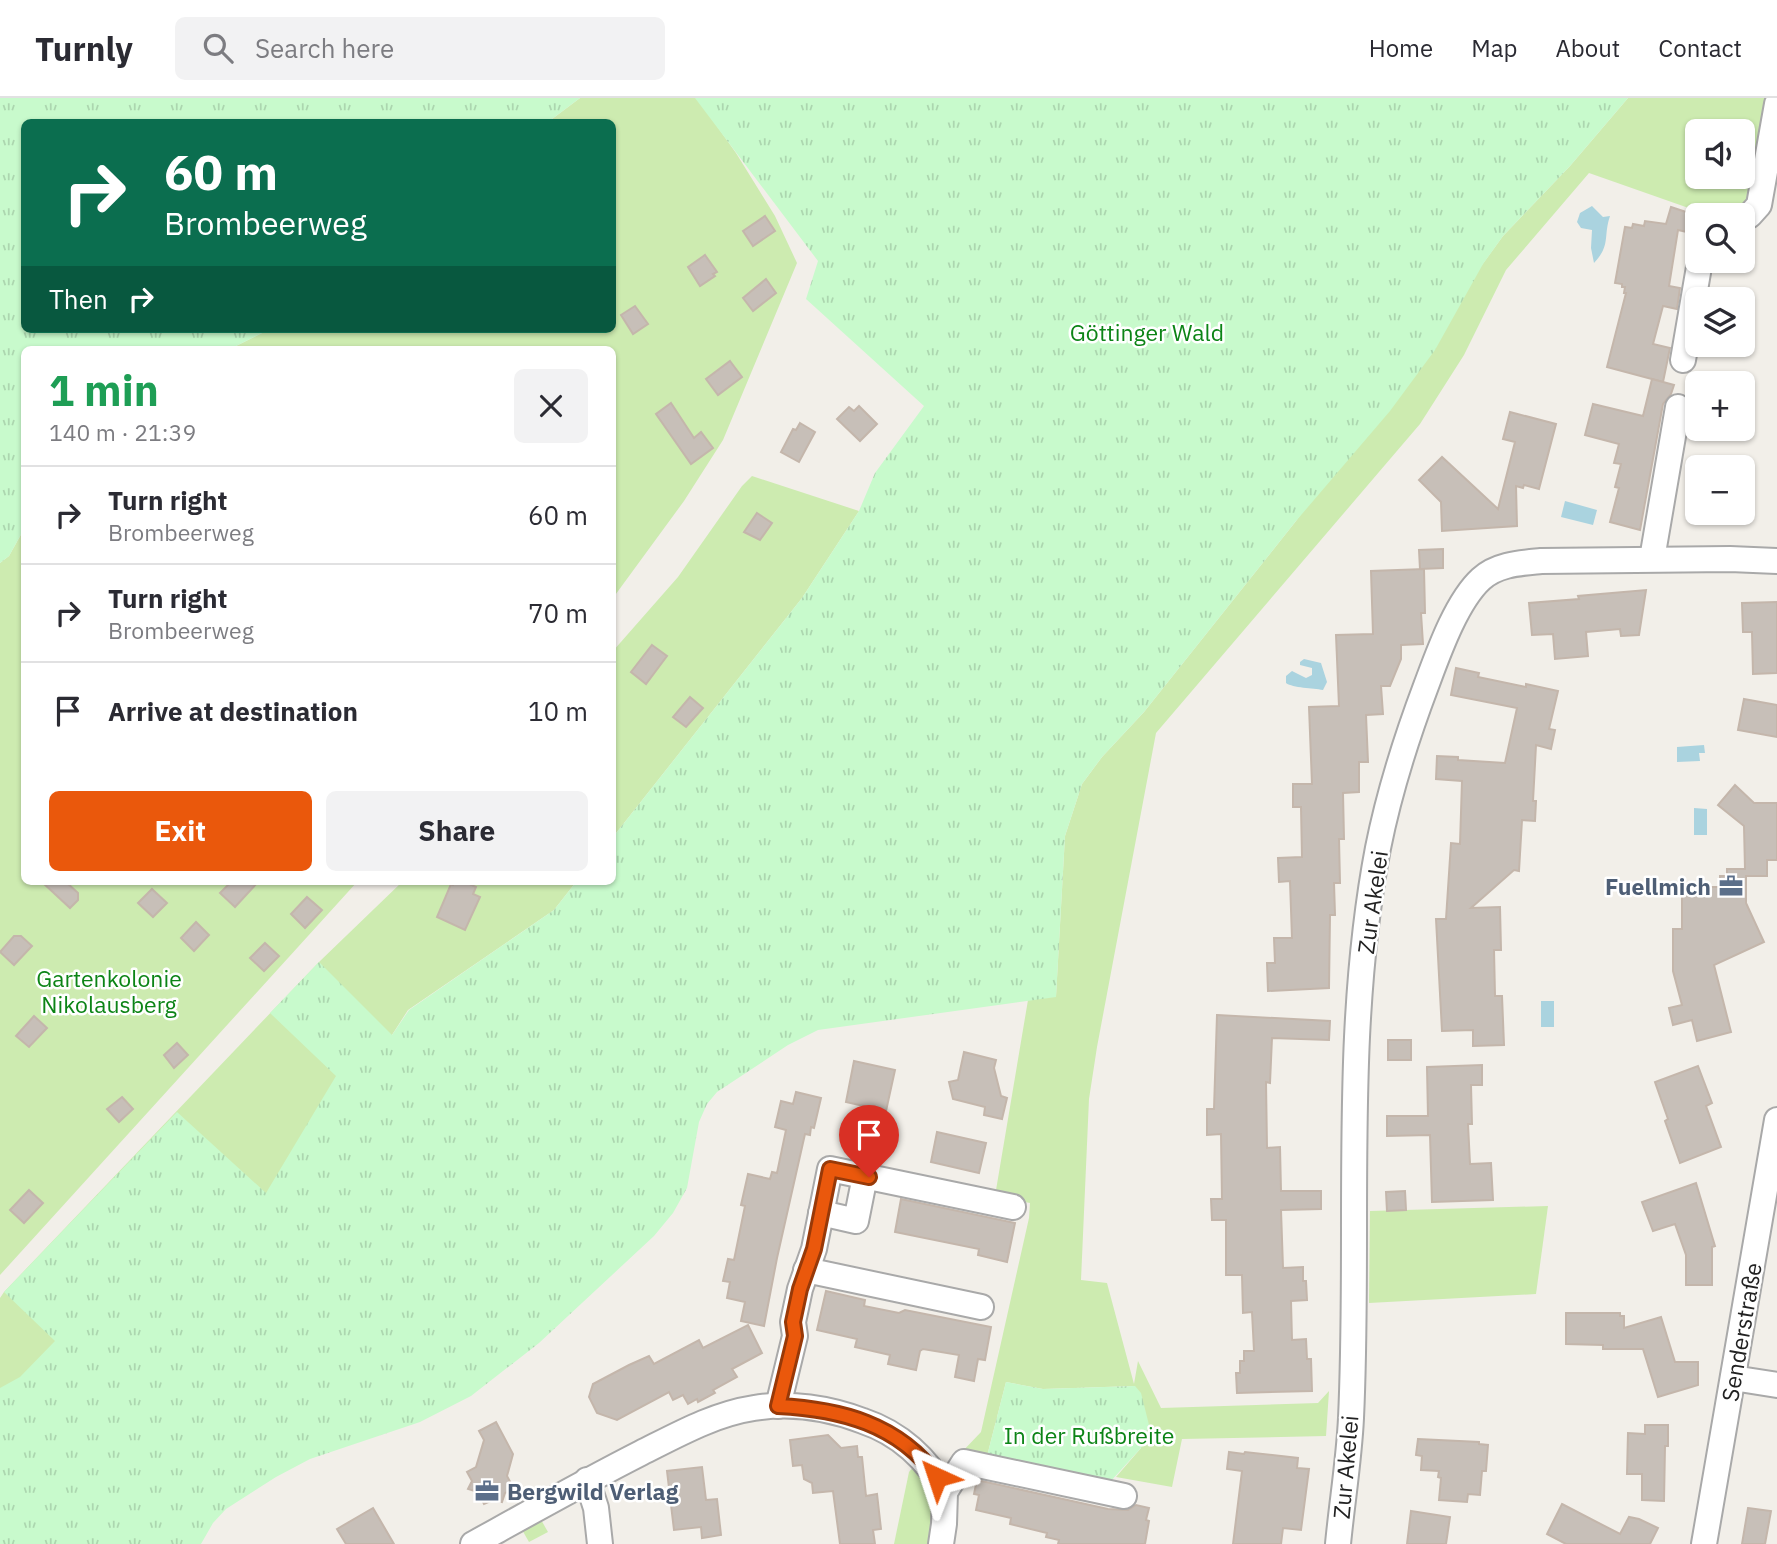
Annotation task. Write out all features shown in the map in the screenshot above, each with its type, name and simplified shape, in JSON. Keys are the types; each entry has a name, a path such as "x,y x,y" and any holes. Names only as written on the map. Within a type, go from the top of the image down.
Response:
{"street":[{"path":"1755,209 1759,205 1777,104"},
{"path":"1683,360 1698,273"},
{"path":"1652,559 1678,407"},
{"name":"Zur Akelei","path":"1338,1544 1351,1418 1354,1111 1359,993 1378,848 1410,729 1433,667 1470,591 1483,577 1497,569 1517,563 1652,559 1777,561"},
{"name":"Senderstraße","path":"1704,1544 1777,1120"},
{"path":"778,1406 795,1336 793,1322 814,1249 830,1169 1013,1207"},
{"path":"821,1213 856,1221 865,1176"},
{"path":"806,1270 981,1307"},
{"path":"1733,1378 1777,1385"},
{"path":"473,1544 587,1480 703,1423 725,1415 778,1406 824,1410 871,1423 891,1434 926,1462 944,1492 944,1524 940,1544"},
{"path":"944,1492 964,1462 1124,1496"},
{"path":"587,1480 596,1508 600,1544"}],"green space":[{"path":"0,98 580,98 552,119 21,119 21,333 262,333 236,346 21,346 21,534 9,556 0,563"},
{"path":"580,98 697,98 736,153 775,216 797,263 723,440 684,501 616,594 616,346 236,346 262,333 616,333 616,119 552,119"},
{"name":"Göttinger Wald","path":"695,98 1628,98 1570,166 1503,236 1483,264 1435,350 1390,411 1296,521 1144,712 1102,757 1082,784 1065,836 1056,997 818,1030 788,1045 717,1092 707,1104 699,1122 687,1188 673,1213 654,1236 539,1343 471,1396 420,1422 310,1459 276,1477 226,1509 213,1523 201,1544 0,1544 0,1388 20,1377 55,1341 4,1292 177,1112 266,1193 336,1076 270,1013 319,962 392,1035 409,1010 554,910 574,885 616,885 616,833 802,598 859,511 875,473 924,406 806,299 818,261"},
{"path":"1628,98 1771,98 1755,188 1755,119 1685,119 1685,189 1755,189 1753,199 1748,203 1685,203 1685,207 1589,173 1506,270 1464,355 1420,424 1156,733 1089,1099 1081,1280 1107,1283 1134,1384 1138,1361 1161,1408 1318,1403 1329,1391 1326,1436 1182,1439 1172,1487 1116,1477 1141,1448 1135,1386 1043,1389 1006,1382 986,1460 960,1454 981,1432 1029,1218 1030,1203 995,1196 1028,1000 1056,996 1065,836 1082,784 1102,757 1144,712 1296,521 1503,236 1570,166"},
{"path":"752,476 859,511 802,598 616,833 616,648 678,577 742,486"},
{"name":"Gartenkolonie Nikolausberg","path":"21,534 21,885 354,885 0,1275 0,563 9,556"},
{"path":"399,885 574,885 554,910 408,1010 221,1301 0,1423 0,1298 4,1292 319,962"},
{"path":"1548,1206 1536,1294 1369,1303 1370,1211"},
{"name":"In der Rußbreite","path":"1006,1382 1043,1389 1135,1386 1141,1393 1149,1425 1141,1448 1110,1482 986,1460"},
{"path":"914,1466 932,1495 934,1510 931,1544 894,1544 909,1472"},
{"path":"540,1518 548,1532 529,1542 521,1528"}],"water":[{"path":"1592,206 1603,217 1610,216 1605,246 1594,263 1592,230 1581,228 1577,222 1580,213"},
{"path":"1565,501 1597,510 1593,525 1561,517"},
{"path":"1304,659 1321,663 1327,682 1323,690 1286,683 1286,676 1292,671 1306,678 1312,675 1312,668 1300,665"},
{"path":"1704,745 1705,753 1699,753 1700,761 1677,762 1677,747"},
{"path":"1694,808 1707,809 1707,835 1694,835"},
{"path":"1541,1001 1554,1001 1554,1027 1541,1027"}],"building":[{"path":"1671,207 1685,212 1685,232 1678,230 1669,286 1680,288 1677,309 1663,306 1653,344 1670,348 1663,382 1607,367 1626,293 1622,284 1615,283 1625,227 1632,228 1633,224 1644,226 1645,221 1666,224"},
{"path":"765,216 775,231 753,246 743,231"},
{"path":"705,255 717,272 700,286 688,267"},
{"path":"766,279 776,293 753,311 743,298"},
{"path":"635,306 648,324 633,334 621,315"},
{"path":"730,361 742,377 718,395 706,379"},
{"path":"1652,379 1674,385 1663,404 1640,530 1610,522 1619,488 1615,487 1621,464 1614,463 1619,444 1585,435 1593,404 1643,416"},
{"path":"671,403 694,438 701,432 713,448 691,464 656,414"},
{"path":"859,406 877,424 860,441 837,419 849,407 854,411"},
{"path":"1510,412 1556,424 1539,489 1516,486 1517,526 1442,531 1441,502 1419,480 1442,457 1498,509 1515,442 1503,439"},
{"path":"800,423 815,432 799,462 781,452 793,429 796,430"},
{"path":"757,513 772,523 760,540 744,532"},
{"path":"1443,549 1443,568 1420,569 1419,550"},
{"path":"1424,569 1425,613 1421,613 1423,644 1401,645 1401,659 1390,686 1381,686 1383,714 1366,715 1368,762 1359,762 1359,792 1343,793 1344,839 1339,839 1340,883 1334,883 1335,915 1330,915 1329,988 1268,991 1267,963 1275,963 1274,938 1292,938 1290,881 1279,882 1278,858 1302,857 1301,807 1293,807 1293,784 1312,784 1309,707 1339,706 1336,635 1373,634 1371,571"},
{"path":"1646,590 1639,635 1621,636 1620,629 1586,632 1588,656 1555,659 1553,634 1532,635 1529,603"},
{"path":"1777,602 1777,673 1753,674 1752,632 1743,632 1742,603"},
{"path":"652,645 667,656 646,684 631,672"},
{"path":"1456,668 1479,673 1478,677 1558,691 1549,729 1555,730 1551,749 1536,745 1533,801 1536,801 1535,821 1522,820 1519,871 1514,870 1471,908 1500,907 1501,950 1494,950 1495,996 1502,996 1504,1045 1473,1046 1473,1030 1442,1031 1436,919 1446,919 1451,843 1460,844 1462,781 1436,779 1437,756 1505,763 1517,708 1451,695"},
{"path":"690,697 703,708 686,727 673,717"},
{"path":"1744,699 1777,705 1777,737 1738,730"},
{"path":"1735,785 1754,803 1777,803 1777,860 1767,860 1767,876 1746,876 1746,903 1764,942 1714,965 1731,1032 1697,1041 1692,1020 1673,1025 1669,1008 1682,1005 1673,971 1673,929 1682,929 1682,887 1720,887 1720,876 1727,876 1727,869 1745,869 1744,826 1718,805"},
{"path":"45,885 69,885 78,893 78,900 70,908"},
{"path":"228,885 255,885 235,907 220,893"},
{"path":"451,885 476,887 473,894 480,897 465,930 437,917"},
{"path":"152,889 167,903 153,917 138,903"},
{"path":"307,897 322,910 305,928 291,914"},
{"path":"196,922 209,935 194,951 181,938"},
{"path":"14,936 21,936 32,946 14,965 0,952"},
{"path":"265,943 279,956 264,971 250,958"},
{"path":"1217,1015 1330,1021 1329,1040 1272,1038 1270,1083 1266,1082 1267,1148 1280,1147 1281,1191 1321,1191 1321,1209 1281,1210 1283,1268 1303,1267 1303,1281 1306,1281 1307,1300 1291,1301 1292,1340 1306,1339 1307,1359 1311,1359 1312,1391 1237,1393 1236,1373 1240,1373 1240,1361 1244,1361 1244,1351 1254,1351 1252,1312 1243,1313 1242,1275 1226,1275 1226,1220 1212,1220 1211,1199 1222,1199 1221,1134 1207,1135 1207,1109 1214,1109"},
{"path":"34,1016 47,1028 29,1047 16,1036"},
{"path":"1388,1040 1411,1040 1411,1060 1388,1060"},
{"path":"177,1043 188,1055 174,1068 164,1055"},
{"path":"964,1052 996,1060 994,1068 1001,1096 1007,1098 1002,1119 984,1115 985,1107 953,1099 949,1082 958,1080"},
{"path":"854,1061 895,1070 886,1111 846,1102"},
{"path":"1482,1065 1482,1085 1471,1085 1472,1124 1468,1124 1470,1164 1491,1163 1493,1200 1432,1202 1430,1135 1387,1136 1387,1116 1428,1116 1427,1067"},
{"path":"1698,1066 1712,1103 1706,1106 1721,1147 1680,1163 1655,1082"},
{"path":"796,1092 821,1098 814,1128 811,1127 810,1135 805,1134 764,1326 741,1321 745,1302 727,1298 730,1282 723,1281 728,1259 734,1260 745,1206 741,1205 748,1174 770,1179 772,1172 777,1173 786,1130 775,1127 781,1101 793,1104"},
{"path":"122,1097 133,1109 119,1122 107,1109"},
{"path":"937,1132 986,1143 979,1173 931,1162"},
{"path":"1696,1183 1715,1246 1712,1247 1712,1285 1686,1285 1686,1255 1675,1224 1653,1231 1642,1202"},
{"path":"29,1190 43,1203 24,1223 10,1210"},
{"path":"1405,1191 1406,1210 1387,1211 1386,1192"},
{"path":"901,1199 1015,1223 1007,1262 978,1255 979,1249 895,1232"},
{"path":"826,1291 865,1300 864,1306 899,1313 905,1310 991,1327 985,1360 978,1359 974,1381 955,1377 959,1355 923,1349 920,1351 916,1370 888,1364 890,1355 855,1347 857,1339 817,1330"},
{"path":"1566,1313 1620,1313 1620,1316 1624,1316 1624,1328 1661,1317 1675,1362 1698,1362 1698,1385 1658,1397 1643,1349 1603,1349 1603,1345 1566,1344"},
{"path":"748,1325 762,1353 732,1369 737,1377 713,1390 715,1393 688,1404 683,1395 673,1400 669,1392 617,1420 597,1413 589,1397 593,1384 649,1356 654,1364 699,1340 703,1348"},
{"path":"496,1422 513,1454 507,1476 514,1489 505,1493 502,1502 493,1500 484,1504 478,1492 468,1489 472,1481 467,1472 476,1467 484,1440 479,1431"},
{"path":"1645,1425 1668,1425 1664,1501 1642,1500 1642,1474 1627,1474 1628,1433 1645,1434"},
{"path":"828,1435 841,1448 857,1446 858,1457 862,1457 866,1496 877,1494 881,1529 873,1530 875,1544 840,1544 833,1491 813,1493 812,1483 804,1479 802,1465 793,1466 790,1440"},
{"path":"1418,1439 1479,1442 1488,1445 1486,1471 1482,1471 1480,1495 1468,1494 1467,1502 1439,1500 1439,1471 1421,1470 1422,1456 1416,1455"},
{"path":"1229,1452 1298,1458 1297,1468 1309,1469 1301,1530 1283,1528 1281,1544 1233,1544 1242,1471 1227,1469"},
{"path":"702,1467 706,1500 717,1499 721,1535 702,1538 701,1527 674,1530 667,1471"},
{"path":"977,1480 1108,1509 1128,1510 1136,1505 1149,1508 1145,1544 1058,1544 1059,1540 1046,1537 1047,1533 1010,1524 1011,1518 976,1510 979,1495 974,1494"},
{"path":"1562,1504 1620,1534 1629,1517 1658,1528 1650,1544 1566,1544 1547,1534"},
{"path":"373,1508 394,1544 346,1544 337,1529"},
{"path":"1748,1508 1771,1511 1765,1544 1742,1544"},
{"path":"1411,1511 1450,1517 1446,1544 1407,1544"}],"place":[{"name":"Fuellmich","path":"1731,886"},
{"name":"Bergwild Verlag","path":"487,1491"}],"route":[{"path":"869,1177 830,1169 814,1249 800,1289 793,1322 795,1336 778,1406 824,1410 871,1423 911,1448 937,1477"}]}
